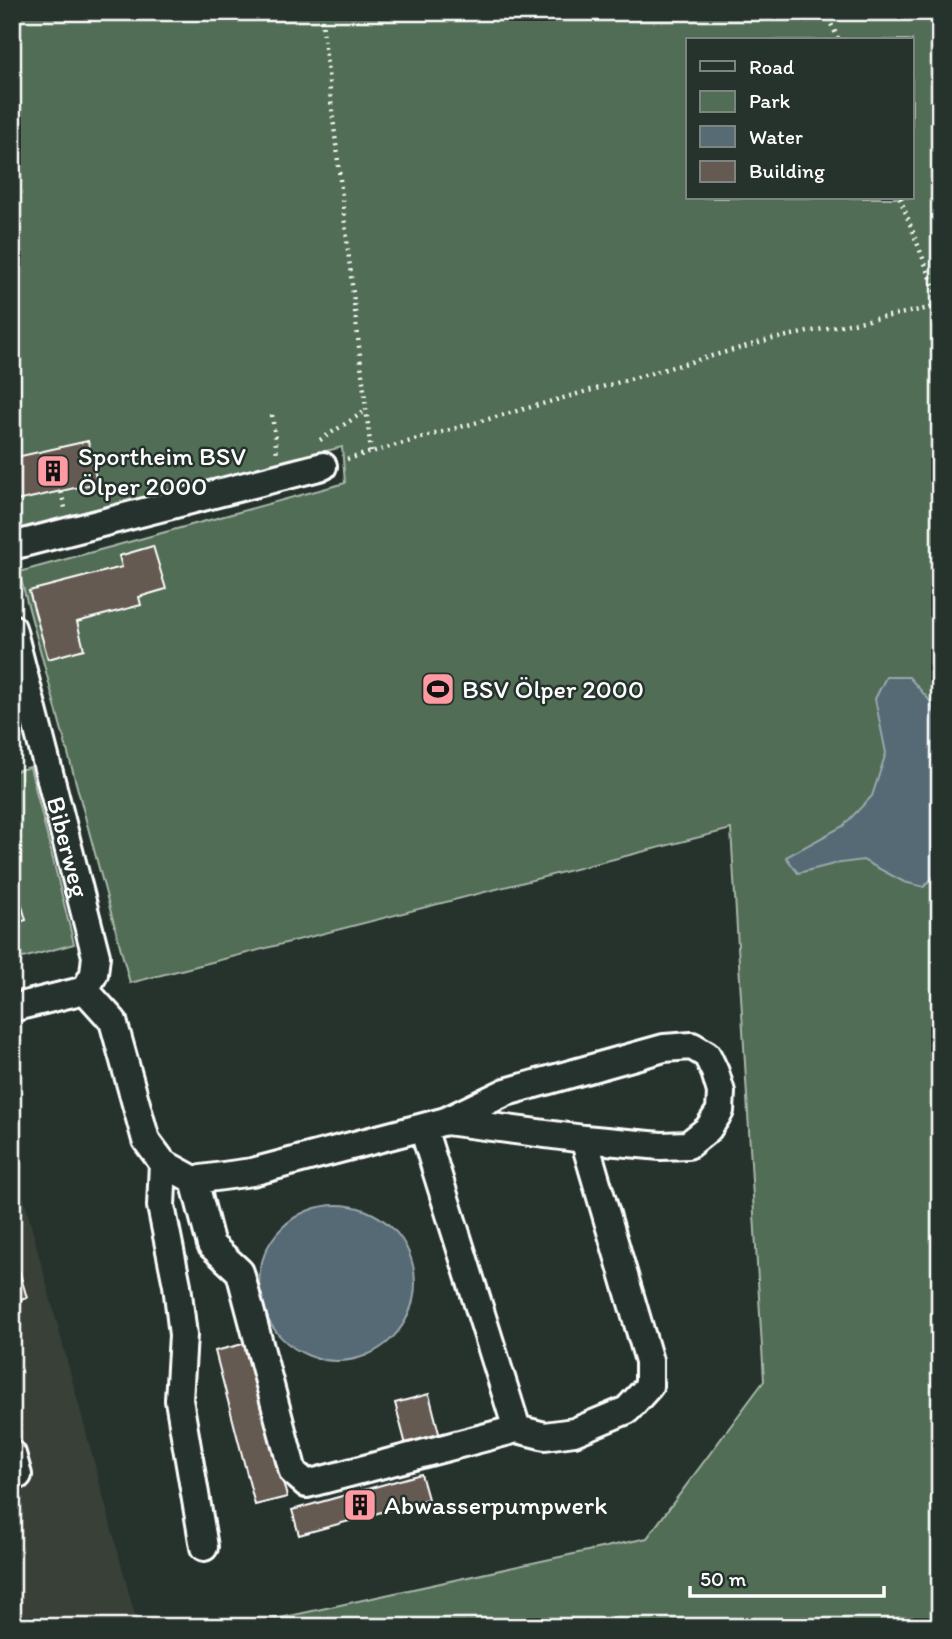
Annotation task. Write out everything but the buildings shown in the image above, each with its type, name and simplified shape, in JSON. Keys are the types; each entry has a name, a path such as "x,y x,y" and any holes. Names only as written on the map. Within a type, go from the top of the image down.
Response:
{"street":[{"path":"12,546 323,466"},
{"name":"Biberweg","path":"12,628 96,956 94,974 86,990"},
{"path":"12,1007 86,990 113,1021 146,1140 163,1163 194,1180 252,1172 434,1124 506,1092 664,1048 692,1046 707,1055 721,1092 720,1111 708,1129 688,1144 662,1146 434,1124"},
{"path":"434,1124 517,1429"},
{"path":"194,1180 211,1245 240,1272 293,1472 307,1484 517,1429 545,1436 574,1432 627,1410 649,1387 649,1362 584,1139"},
{"path":"163,1163 161,1206 177,1285 183,1335 179,1400 204,1547"}],"path":[{"path":"321,12 371,452"},
{"path":"825,12 838,38"},
{"path":"323,466 772,339 940,304 901,200"},
{"path":"272,415 281,477"}],"shaded area":[{"path":"12,1154 138,1627 12,1627"}],"green space":[{"path":"12,12 940,12 940,1627 239,1627 647,1538 764,1381 731,829 130,983 19,572 345,483 342,447 12,530"},
{"path":"30,767 74,944 12,961 12,772"}],"water":[{"path":"886,677 909,677 931,702 940,728 940,870 924,887 904,882 863,860 798,873 786,857 843,826 872,796 886,753 875,699"},
{"path":"337,1205 367,1211 392,1228 409,1253 415,1283 409,1313 392,1338 367,1355 337,1361 307,1355 282,1338 265,1313 259,1283 265,1253 282,1228 307,1211"}],"place":[{"name":"Sportheim BSV Ölper 2000","path":"53,471"},
{"name":"BSV Ölper 2000","path":"438,689"},
{"name":"Abwasserpumpwerk","path":"360,1505"}]}
